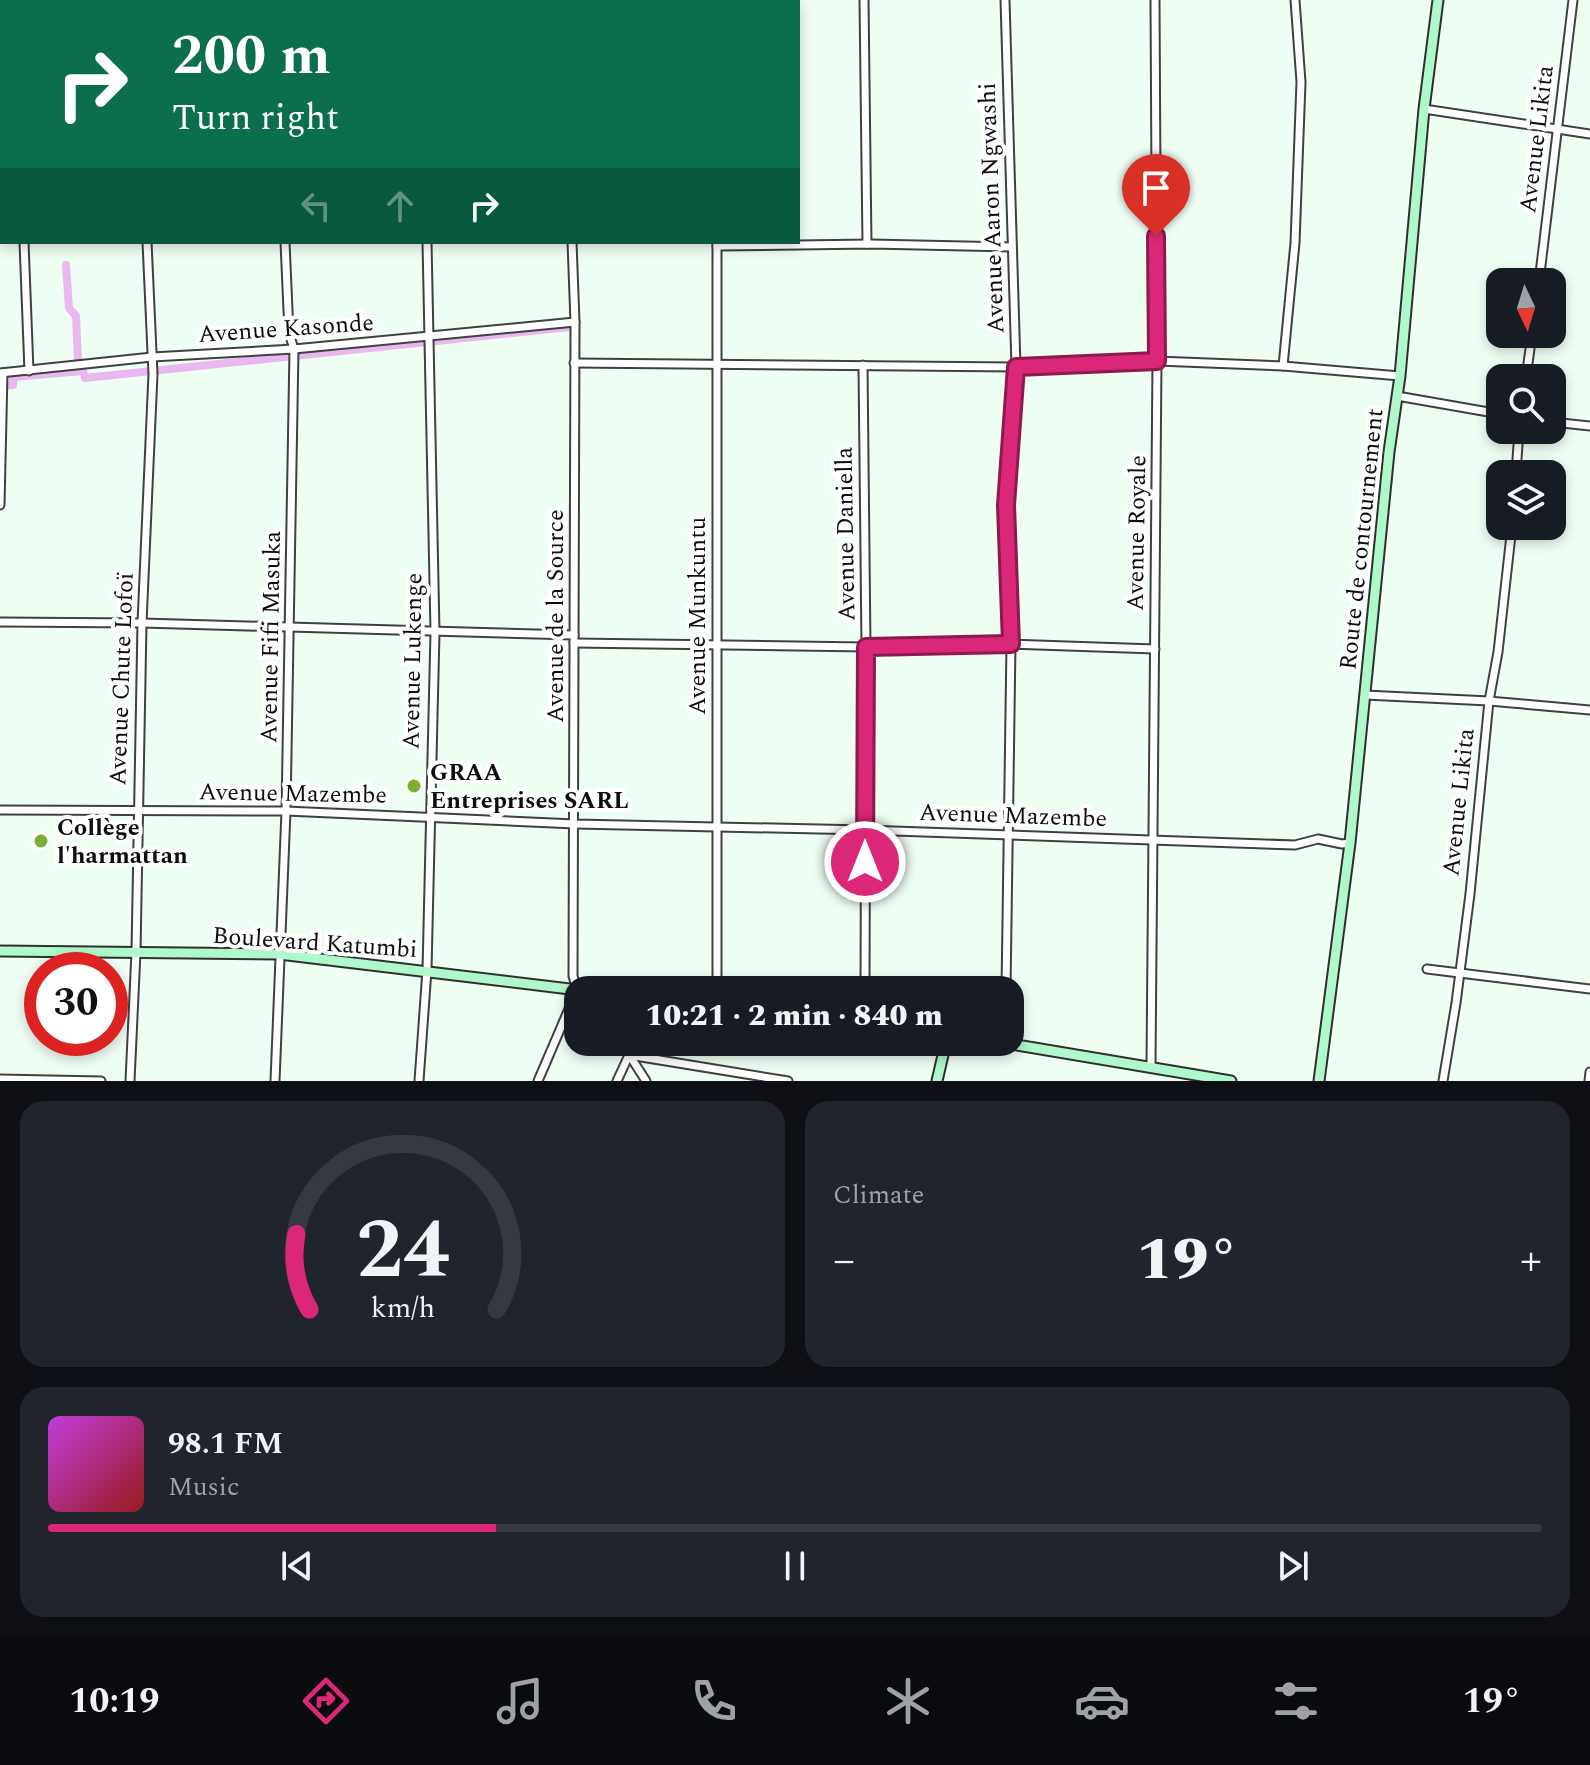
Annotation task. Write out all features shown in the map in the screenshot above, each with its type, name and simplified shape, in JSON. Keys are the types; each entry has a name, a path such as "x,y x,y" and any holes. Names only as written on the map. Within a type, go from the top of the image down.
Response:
{"street":[{"path":"864,0 867,244"},
{"name":"Avenue Aaron Ngwashi","path":"1005,0 1016,367 1006,505 1011,644 1006,976"},
{"name":"Avenue Royale","path":"1151,1066 1157,361 1155,0"},
{"path":"1283,366 1295,243 1301,82 1295,0"},
{"name":"Route de contournement","path":"1319,1081 1350,843 1400,376 1424,109 1438,0"},
{"name":"Avenue Likita","path":"1541,268 1573,0"},
{"path":"1424,109 1590,134"},
{"path":"24,244 29,371"},
{"name":"Avenue Chute Lofoï","path":"130,1081 136,952 142,623 153,374 147,244"},
{"name":"Avenue Fifi Masuka","path":"275,1081 291,627 294,349 289,333 285,244"},
{"name":"Avenue Lukenge","path":"419,1081 427,970 435,632 427,244"},
{"name":"Avenue de la Source","path":"572,244 575,322 573,976"},
{"path":"717,244 1012,247"},
{"name":"Avenue Munkuntu","path":"717,244 717,976"},
{"name":"Avenue Kasonde","path":"2,375 575,322"},
{"path":"574,363 1016,367 1157,361 1283,366 1400,376"},
{"name":"Avenue Daniella","path":"863,365 865,976"},
{"path":"0,505 2,375"},
{"path":"1397,396 1486,412"},
{"path":"1566,423 1590,426"},
{"name":"Avenue Likita","path":"1443,1081 1460,973 1489,701 1498,652 1510,540"},
{"path":"0,622 291,627 866,647 1011,644 1155,649"},
{"path":"1365,695 1590,710"},
{"name":"Avenue Mazembe","path":"0,810 286,811 575,824 865,830 1295,845 1318,839 1350,843"},
{"name":"Boulevard Katumbi","path":"0,951 279,954 564,989"},
{"path":"1427,969 1590,989"},
{"path":"538,1081 564,1022"},
{"path":"1024,1045 1231,1081"},
{"path":"617,1081 629,1056"},
{"path":"630,1056 646,1081"},
{"path":"635,1056 788,1081"},
{"path":"937,1081 943,1056"},
{"path":"1589,1081 1590,1072"},
{"path":"0,1079 101,1081"}],"waterway":[{"path":"66,265 69,308 76,316 78,362 82,371"},
{"path":"0,386 13,385 13,377 83,371 85,378 570,327"}],"place":[{"name":"GRAA Entreprises SARL","path":"414,786"},
{"name":"Collège l'harmattan","path":"41,841"}],"route":[{"path":"865,862 866,647 1011,644 1006,505 1016,367 1157,361 1156,236"}]}
